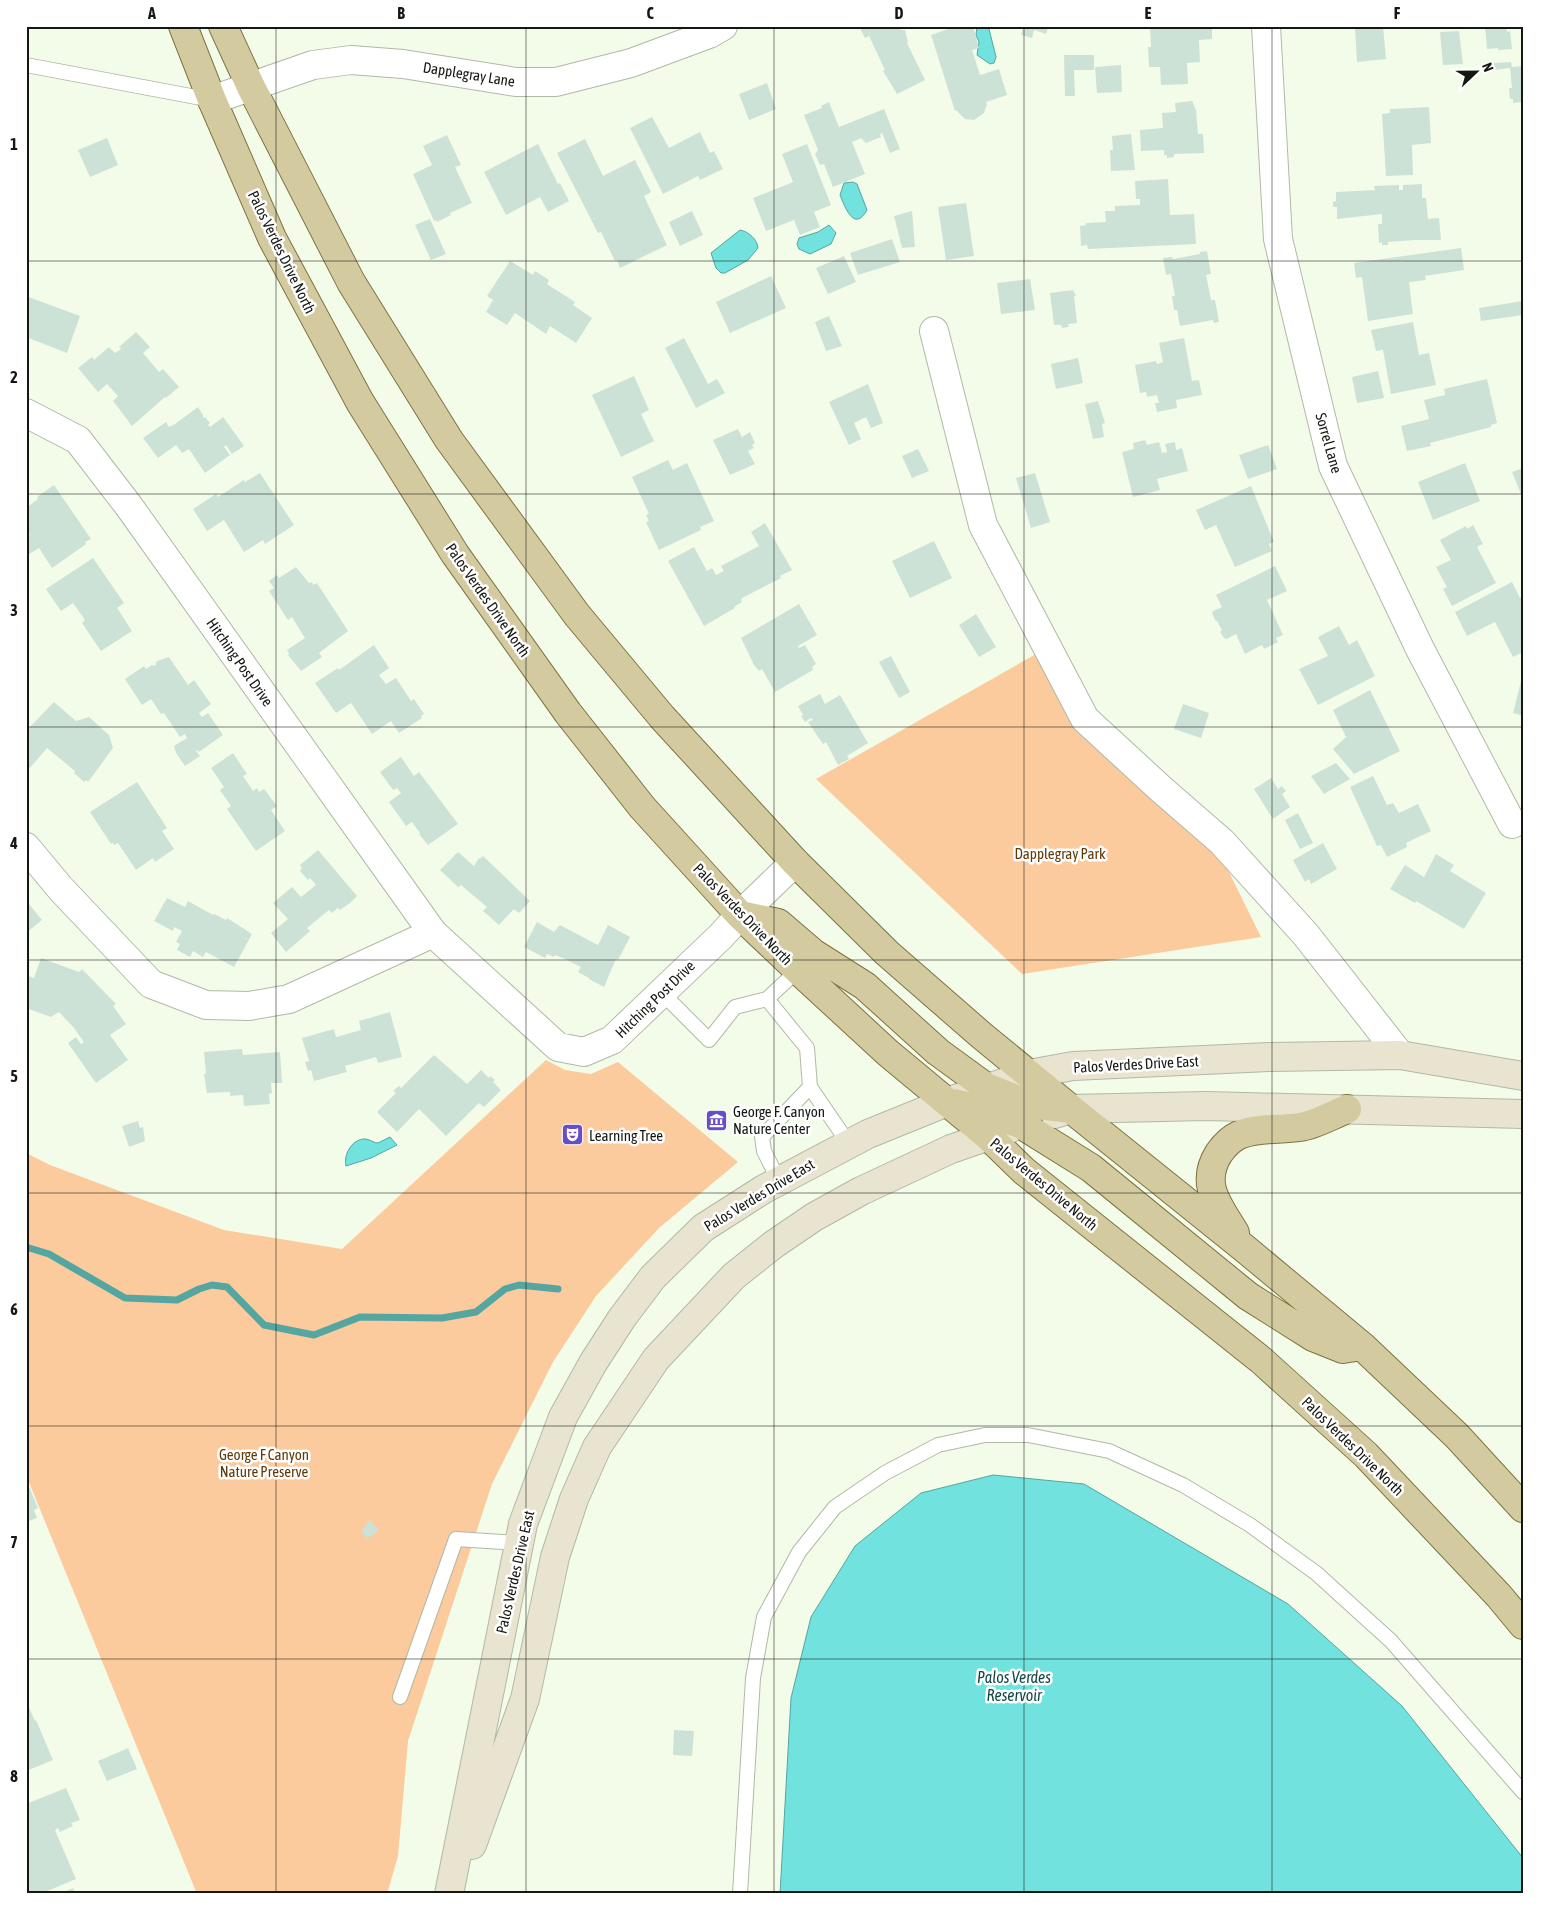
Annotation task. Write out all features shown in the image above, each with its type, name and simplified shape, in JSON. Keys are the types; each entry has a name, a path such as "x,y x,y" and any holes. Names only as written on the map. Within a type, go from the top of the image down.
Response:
{"main road":[{"name":"Palos Verdes Drive North","path":"183,26 212,100 272,238 360,402 455,554 568,713 642,806 740,915 888,1053 988,1136 1024,1171 1261,1360 1352,1442 1492,1589 1523,1625"},
{"path":"224,26 251,87 351,282 450,440 584,622 662,717 795,862 887,953 1070,1109 1244,1248 1362,1346 1457,1436 1523,1508"},
{"path":"740,915 778,924 813,953 865,986 938,1052 986,1087 1028,1104 1070,1109 1206,1106 1523,1114"},
{"name":"Palos Verdes Drive East","path":"449,1894 523,1524 562,1417 622,1318 653,1277 703,1228 779,1181 849,1144 906,1117 986,1087 1029,1074 1073,1066 1269,1057 1400,1055 1523,1076"},
{"path":"947,1102 979,1109 1022,1125 1091,1168 1248,1296 1314,1337 1344,1349 1362,1346"},
{"path":"455,1894 525,1700 555,1557 574,1499 598,1447 628,1398 656,1359 734,1276 773,1245 814,1217 860,1191 951,1150 1070,1109"},
{"path":"1244,1248 1216,1202 1210,1178 1212,1165 1224,1146 1238,1136 1261,1130 1302,1127 1347,1109"}],"street":[{"name":"Dapplegray Lane","path":"212,100 313,65 351,60 403,64 516,82 556,82 631,63 709,34 723,26"},
{"name":"Sorrel Lane","path":"1266,26 1278,238 1333,466 1420,649 1512,824"},
{"path":"934,331 983,525 1085,719 1222,842 1306,935 1400,1055"},
{"name":"Hitching Post Drive","path":"26,413 78,440 128,505 434,934 558,1047 584,1052 612,1040 795,862"},
{"path":"26,847 61,889 151,984 206,1005 249,1006 288,999 434,934"}],"lane":[{"path":"26,65 212,100"},
{"path":"662,993 709,1040 735,1007 767,999 798,970"},
{"path":"767,999 807,1048 810,1087 849,1144"},
{"path":"779,1181 764,1151 762,1137 810,1087"},
{"path":"740,1894 754,1678 764,1617 799,1552 835,1507 885,1473 938,1445 985,1435 1028,1435 1109,1450 1183,1484 1250,1525 1316,1573 1391,1641 1523,1792"},
{"path":"400,1698 456,1539 519,1543"}],"green space":[{"name":"Dapplegray Park","path":"1043,650 1085,734 1194,801 1261,937 1022,974 816,779"},
{"name":"George F Canyon Nature Preserve","path":"546,1060 565,1070 591,1074 618,1062 738,1162 659,1228 596,1296 553,1362 492,1484 408,1741 398,1856 387,1894 197,1894 26,1475 26,1153 50,1165 224,1230 342,1249"}],"water":[{"path":"977,26 987,26 989,29 996,57 994,63 990,64 977,55 979,42 976,35"},
{"path":"853,182 857,184 867,210 858,219 854,219 847,211 840,195 844,183"},
{"path":"829,225 836,233 831,244 810,254 799,249 797,244 799,238 818,232"},
{"path":"740,230 752,236 758,248 748,260 725,273 721,273 716,268 711,253"},
{"path":"390,1137 397,1145 371,1158 346,1166 345,1161 348,1152 357,1141 366,1139 378,1143"},
{"name":"Palos Verdes Reservoir","path":"993,1475 1084,1484 1288,1604 1402,1706 1523,1858 1523,1894 780,1894 791,1698 811,1617 855,1546 921,1493"}],"building":[{"path":"859,26 899,26 901,30 905,30 907,43 925,80 897,94 883,71 885,70 869,36 865,38"},
{"path":"957,26 973,26 979,48 972,50 980,75 999,69 1007,95 986,102 984,113 974,120 965,119 955,111 931,35"},
{"path":"1020,26 1049,26 1046,34 1034,30 1032,38 1021,35 1023,28"},
{"path":"1150,26 1212,26 1212,39 1199,40 1200,62 1187,63 1188,84 1161,85 1160,67 1149,67 1148,47 1151,47"},
{"path":"1383,26 1386,59 1357,62 1355,28"},
{"path":"1485,26 1506,26 1507,32 1510,31 1512,49 1487,49"},
{"path":"1459,31 1463,64 1443,65 1440,32"},
{"path":"1064,55 1094,55 1094,70 1074,70 1075,96 1065,96"},
{"path":"1511,62 1512,67 1523,66 1523,102 1513,103 1513,99 1510,99 1509,88 1512,88 1510,68 1494,70 1494,63"},
{"path":"1121,65 1122,92 1097,93 1095,67"},
{"path":"767,83 776,109 749,120 739,94"},
{"path":"1192,101 1196,110 1198,134 1203,134 1204,153 1174,154 1174,157 1167,158 1167,155 1164,155 1164,150 1141,151 1140,130 1163,128 1162,113 1176,112 1175,103"},
{"path":"829,102 839,127 884,109 900,149 890,153 882,133 880,134 881,137 866,143 861,138 852,142 865,174 833,187 824,164 820,165 815,154 818,150 804,115 822,108 821,106"},
{"path":"1429,107 1431,143 1412,145 1413,175 1386,176 1382,114 1390,113 1390,109"},
{"path":"652,117 669,148 700,132 710,153 714,151 723,169 700,180 698,176 663,194 630,128"},
{"path":"1131,134 1135,170 1111,171 1110,150 1113,150 1112,136"},
{"path":"447,135 461,165 455,167 472,203 450,213 451,215 437,222 436,220 434,221 413,174 432,165 423,146"},
{"path":"107,138 118,165 90,177 78,150"},
{"path":"585,139 603,176 635,160 651,192 644,196 667,245 620,268 601,232 598,233 557,153"},
{"path":"538,144 558,184 560,183 569,201 548,212 540,197 506,215 484,172"},
{"path":"807,144 831,205 814,212 820,227 800,235 794,220 766,231 753,198 793,182 782,154"},
{"path":"1168,179 1170,215 1194,214 1196,244 1088,249 1087,245 1081,246 1080,226 1086,225 1086,223 1106,222 1105,211 1115,211 1115,206 1140,205 1140,199 1136,199 1135,181"},
{"path":"1422,184 1422,198 1426,198 1428,219 1439,218 1441,240 1388,242 1388,245 1382,245 1382,242 1379,243 1378,224 1382,224 1382,214 1337,219 1337,207 1333,207 1333,202 1336,201 1336,192 1375,190 1374,186 1399,185 1399,190 1403,190 1403,185"},
{"path":"966,203 974,256 946,260 938,207"},
{"path":"692,211 703,235 680,246 669,222"},
{"path":"912,211 915,247 902,248 894,216"},
{"path":"430,219 446,254 431,260 415,225"},
{"path":"892,239 900,262 858,275 850,253"},
{"path":"1461,248 1464,270 1425,276 1426,280 1409,282 1413,314 1368,321 1362,277 1356,278 1354,263"},
{"path":"1207,251 1211,274 1206,275 1211,300 1215,300 1219,322 1214,323 1213,320 1180,326 1177,310 1174,310 1172,296 1175,296 1171,274 1166,275 1163,258 1172,257 1173,259"},
{"path":"844,256 856,282 828,294 816,268"},
{"path":"510,261 533,275 535,271 549,280 547,284 575,302 573,305 592,318 576,343 550,326 546,334 515,313 507,325 486,312 493,300 487,296"},
{"path":"771,276 786,308 730,333 716,302"},
{"path":"1030,279 1035,310 1001,314 997,283"},
{"path":"1073,290 1076,296 1074,296 1077,323 1068,324 1069,327 1062,328 1061,325 1054,325 1050,293"},
{"path":"26,296 80,316 67,353 26,337"},
{"path":"1523,301 1523,315 1481,321 1479,308"},
{"path":"829,316 842,346 826,351 815,322"},
{"path":"1413,322 1419,355 1429,353 1436,385 1391,394 1383,350 1376,351 1371,330"},
{"path":"136,332 150,347 143,353 159,372 163,369 179,387 132,426 113,401 118,396 107,384 98,392 78,368 92,357 94,360 109,347 115,353"},
{"path":"684,338 708,384 717,379 725,393 696,408 665,348"},
{"path":"1184,338 1192,381 1199,380 1202,395 1176,400 1177,408 1157,412 1155,403 1159,403 1157,395 1147,397 1146,392 1140,393 1135,365 1156,361 1157,364 1163,362 1159,343"},
{"path":"1078,358 1083,383 1056,389 1051,364"},
{"path":"1378,371 1384,398 1357,403 1352,377"},
{"path":"634,376 649,410 641,414 654,441 621,457 592,395"},
{"path":"1487,379 1497,423 1491,425 1491,427 1430,443 1431,446 1407,451 1401,426 1429,419 1424,400 1445,395 1444,389"},
{"path":"868,384 883,423 871,428 866,417 854,423 861,439 849,445 829,402"},
{"path":"1098,401 1105,423 1102,424 1104,437 1093,439 1085,404"},
{"path":"198,407 203,418 205,417 210,423 208,425 210,427 223,417 244,446 232,454 226,445 224,447 230,455 205,473 189,449 182,453 176,445 158,458 143,438 166,422 169,427 175,424"},
{"path":"738,429 742,437 750,432 755,443 752,445 754,448 748,451 755,464 730,475 713,440"},
{"path":"1145,440 1147,445 1159,442 1162,453 1167,452 1165,444 1175,442 1176,450 1182,448 1188,471 1157,479 1160,490 1133,497 1122,452 1134,449 1133,443"},
{"path":"1268,445 1277,469 1248,479 1239,455"},
{"path":"918,449 929,471 912,478 902,456"},
{"path":"668,460 673,470 687,463 714,521 700,527 701,530 659,550 646,522 649,521 646,515 649,514 632,477"},
{"path":"1465,463 1480,501 1433,520 1418,482"},
{"path":"1523,468 1523,499 1512,472"},
{"path":"260,473 294,525 265,544 263,540 244,552 224,520 207,531 193,509 216,494 218,497 244,480 245,482"},
{"path":"1035,473 1050,522 1031,528 1016,478"},
{"path":"54,485 91,539 52,568 39,548 26,556 26,537 30,535 26,530 26,508 38,499 37,497"},
{"path":"1251,486 1274,542 1269,544 1272,551 1235,567 1216,525 1205,530 1196,510"},
{"path":"765,523 792,570 780,576 781,578 742,598 742,602 735,608 704,626 668,561 694,547 707,571 712,568 716,575 724,571 721,566 759,546 751,532"},
{"path":"1473,525 1483,544 1477,547 1496,583 1452,606 1443,589 1447,587 1436,567 1451,560 1440,540 1466,526 1467,529"},
{"path":"934,541 952,578 910,598 892,561"},
{"path":"93,558 124,603 117,608 132,631 101,651 82,623 85,620 73,603 61,611 46,589"},
{"path":"1275,566 1287,591 1267,600 1283,635 1276,638 1278,642 1264,649 1262,645 1245,654 1236,634 1227,639 1220,632 1222,630 1212,613 1222,607 1216,595"},
{"path":"296,567 309,583 312,582 313,585 317,583 348,631 319,653 322,657 301,671 288,655 287,650 305,638 292,617 288,620 269,591 274,588 269,581 277,575 279,578"},
{"path":"1512,582 1520,598 1523,597 1523,652 1513,657 1495,622 1467,636 1455,612"},
{"path":"799,604 817,635 798,646 799,648 805,645 816,664 812,667 813,670 775,692 762,669 759,671 754,665 741,638"},
{"path":"976,614 996,647 979,657 959,625"},
{"path":"1339,626 1349,645 1357,640 1375,676 1318,705 1299,669 1328,656 1318,637"},
{"path":"374,645 389,668 379,675 386,684 396,678 411,701 414,699 424,714 421,716 422,718 399,733 391,721 372,734 351,703 336,713 315,683 338,668 339,670"},
{"path":"891,656 910,692 899,698 879,662"},
{"path":"169,657 188,685 194,680 211,704 199,713 202,717 208,713 223,735 199,752 197,750 200,756 185,766 176,753 174,746 187,738 185,734 180,737 164,713 161,714 151,699 142,705 125,679 144,666 146,669 152,665 155,666 157,661"},
{"path":"1521,681 1523,682 1523,716 1513,713"},
{"path":"1370,690 1400,751 1354,774 1333,749 1346,737 1333,710"},
{"path":"820,694 825,704 840,695 868,743 847,756 849,759 838,765 826,742 823,744 808,722 813,720 811,718 805,722 798,706"},
{"path":"54,702 76,721 89,717 109,735 113,748 88,782 86,780 84,782 74,773 75,771 47,748 30,768 26,764 26,731"},
{"path":"1183,704 1209,713 1201,738 1174,729"},
{"path":"233,753 247,774 243,776 253,791 257,788 259,792 264,789 277,806 271,810 285,831 256,851 227,809 231,806 220,790 224,787 211,768"},
{"path":"401,757 414,776 419,772 458,824 428,845 412,822 406,826 389,802 401,793 397,788 393,790 380,772"},
{"path":"1336,763 1350,779 1324,794 1311,776"},
{"path":"1373,776 1387,805 1393,803 1399,813 1418,804 1431,831 1406,843 1407,847 1387,857 1381,845 1377,846 1350,787"},
{"path":"1271,778 1278,789 1282,786 1286,791 1282,794 1290,807 1273,819 1254,789"},
{"path":"137,782 167,828 162,831 174,849 155,862 153,858 136,870 118,843 111,844 90,812"},
{"path":"1298,813 1313,843 1300,849 1285,820"},
{"path":"1323,843 1337,869 1311,884 1309,879 1305,882 1293,860"},
{"path":"318,850 357,896 340,910 338,908 332,913 329,910 307,928 310,931 286,952 271,933 288,919 273,903 292,887 301,897 316,885 310,878 308,880 300,871 302,868 300,865"},
{"path":"458,852 474,866 479,858 483,856 530,901 519,913 514,909 499,925 483,911 487,907 461,885 458,887 440,870"},
{"path":"1436,854 1454,865 1450,871 1486,893 1464,929 1416,901 1415,903 1390,889 1405,865 1424,877"},
{"path":"167,898 185,907 188,901 213,915 226,920 227,918 252,934 234,967 206,952 203,957 193,951 190,957 177,950 180,944 176,942 182,931 174,927 173,931 154,921"},
{"path":"29,904 42,920 26,933 26,907"},
{"path":"537,922 554,932 560,925 598,945 608,925 630,937 618,960 616,959 604,987 578,972 581,967 563,958 547,954 545,958 524,947"},
{"path":"41,958 79,972 82,969 116,1004 113,1006 126,1024 110,1035 128,1060 96,1083 68,1043 76,1037 81,1044 84,1042 74,1028 59,1012 51,1017 26,1008 26,975 34,978"},
{"path":"390,1012 402,1057 378,1063 376,1057 345,1066 347,1072 314,1081 311,1070 308,1071 305,1062 309,1061 302,1038 334,1029 336,1037 361,1030 359,1021"},
{"path":"242,1049 243,1055 280,1052 282,1083 271,1083 270,1104 244,1106 243,1095 230,1096 230,1092 207,1093 204,1074 206,1074 204,1052"},
{"path":"434,1055 467,1084 481,1070 489,1078 490,1076 495,1080 493,1082 501,1090 484,1107 479,1103 446,1136 419,1109 397,1132 377,1112 396,1093 393,1091 399,1086 401,1088"},
{"path":"138,1121 140,1128 143,1127 145,1141 129,1147 122,1126"},
{"path":"26,1479 38,1508 34,1510 37,1518 29,1521 26,1515"},
{"path":"370,1520 379,1531 367,1538 361,1531"},
{"path":"26,1701 53,1760 26,1771"},
{"path":"674,1730 694,1731 692,1756 673,1755"},
{"path":"128,1748 137,1769 107,1781 98,1761"},
{"path":"66,1788 80,1820 71,1823 73,1826 60,1832 58,1828 55,1830 76,1879 40,1894 30,1894 26,1884 26,1804"},
{"path":"73,1888 75,1894 60,1894"}],"waterway":[{"path":"26,1247 49,1254 125,1298 177,1300 212,1285 227,1287 264,1325 314,1335 360,1317 442,1318 476,1312 505,1289 519,1285 558,1289"}],"place":[{"name":"George F. Canyon Nature Center","path":"717,1120"},
{"name":"Learning Tree","path":"573,1135"}]}
